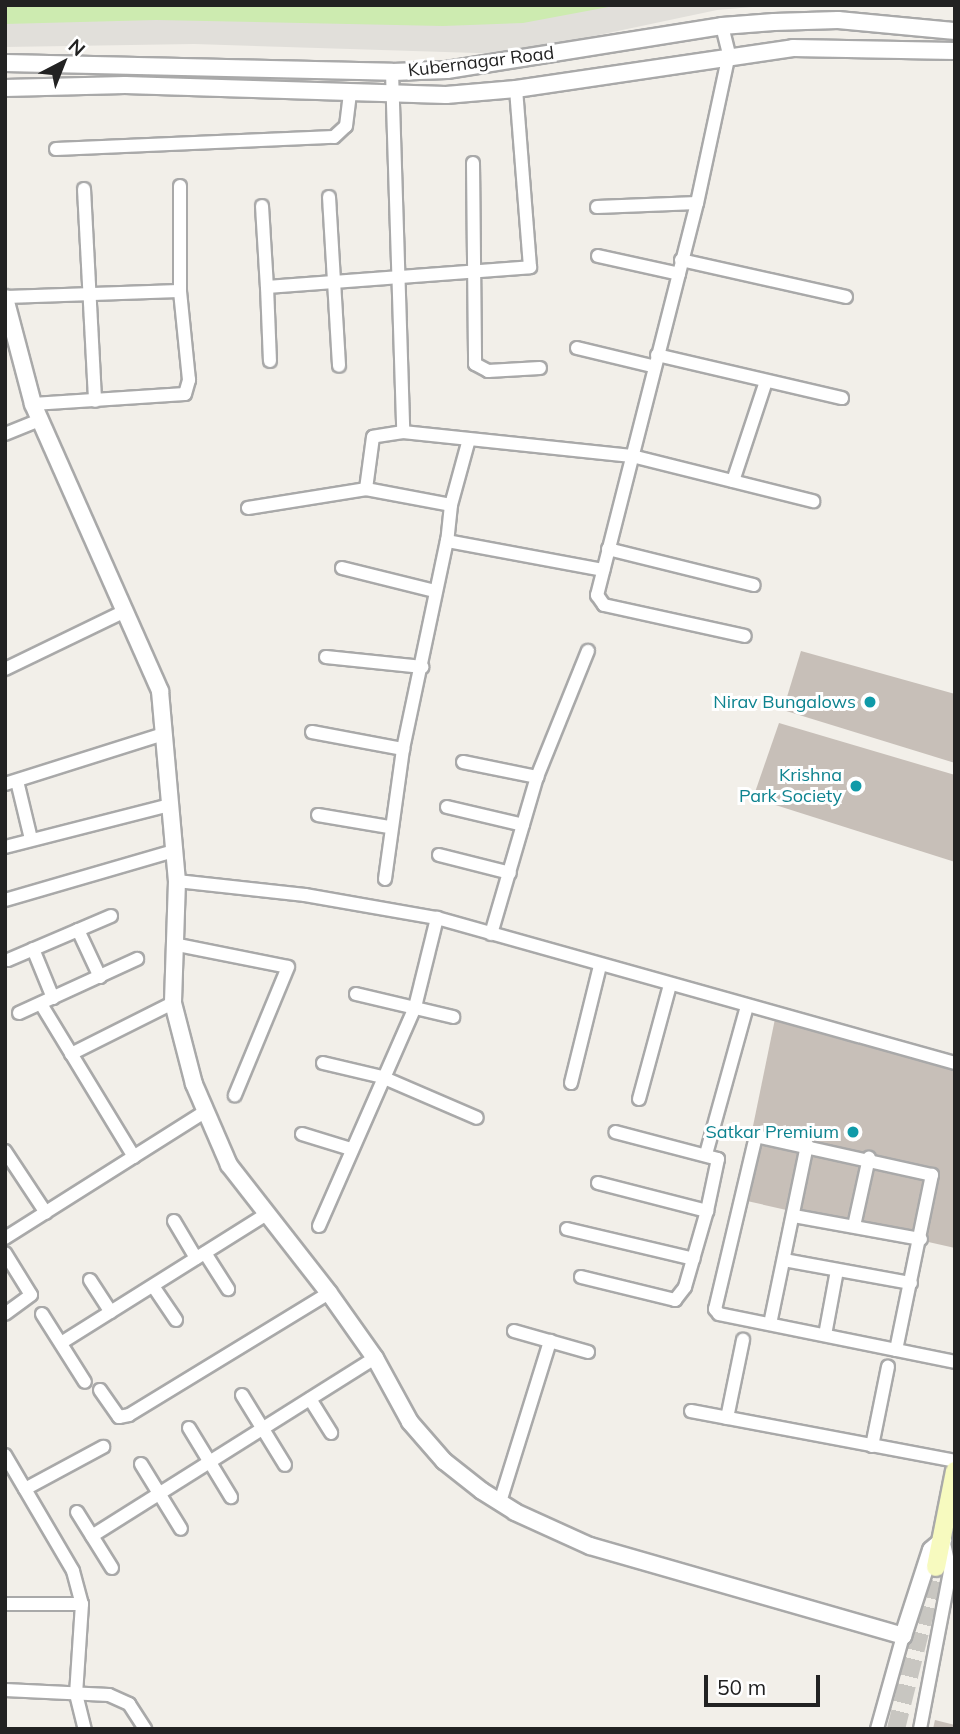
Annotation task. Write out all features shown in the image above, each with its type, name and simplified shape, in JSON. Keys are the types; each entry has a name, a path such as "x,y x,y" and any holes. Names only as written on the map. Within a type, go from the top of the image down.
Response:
{"main road":[{"path":"936,1567 955,1471"}],"street":[{"name":"Kubernagar Road","path":"5,63 392,72 447,70 722,26 838,20 955,31"},
{"path":"722,26 729,54 697,203 597,596 604,605 745,636"},
{"name":"Kubernagar Road","path":"5,88 125,85 393,96 516,89 729,54 851,46 955,51"},
{"path":"392,72 403,432"},
{"path":"267,287 530,267 516,89"},
{"path":"56,149 334,137 346,126 350,95"},
{"path":"473,163 477,367 488,371 540,368"},
{"path":"33,404 185,394 189,380 180,291 180,186"},
{"path":"84,189 95,401"},
{"path":"329,197 339,366"},
{"path":"597,207 697,203"},
{"path":"262,206 270,361"},
{"path":"598,256 678,274"},
{"path":"681,260 846,298"},
{"path":"180,291 5,297 11,342 33,404 160,691 177,881 173,1003 206,1111 229,1165 329,1293 375,1358 410,1422 444,1461 500,1502 590,1546 903,1636"},
{"path":"578,348 766,381 842,398"},
{"path":"733,481 766,381"},
{"path":"5,434 40,420"},
{"path":"366,489 373,437 403,432 632,456 814,501"},
{"path":"385,879 388,827 447,541 451,505 469,439"},
{"path":"248,508 366,489 451,505"},
{"path":"447,541 603,570"},
{"path":"608,549 754,585"},
{"path":"342,568 435,590"},
{"path":"5,669 125,611"},
{"path":"491,934 537,778 588,651"},
{"path":"326,657 422,667"},
{"path":"312,732 403,749"},
{"path":"31,839 11,783 164,734"},
{"path":"463,762 537,778"},
{"path":"5,847 170,805"},
{"path":"447,807 523,825"},
{"path":"318,815 388,827"},
{"path":"5,900 174,851"},
{"path":"439,855 510,873"},
{"path":"177,881 305,895 437,918 600,966 955,1063"},
{"path":"8,960 111,916"},
{"path":"319,1226 382,1077 415,1007 437,918"},
{"path":"78,930 100,976"},
{"path":"173,944 288,967 235,1095"},
{"path":"33,949 47,1001 71,1054 134,1157"},
{"path":"19,1013 137,959"},
{"path":"571,1083 600,966"},
{"path":"639,1099 670,985"},
{"path":"356,994 453,1017"},
{"path":"71,1054 173,1003"},
{"path":"706,1154 747,1006"},
{"path":"323,1063 382,1077 477,1118"},
{"path":"5,1238 206,1111"},
{"path":"581,1277 675,1300 681,1297 708,1211 718,1158 615,1132"},
{"path":"302,1134 351,1149"},
{"path":"896,1350 921,1239 932,1175 869,1158 762,1135 752,1142 714,1303 719,1314 955,1363"},
{"path":"770,1324 807,1145"},
{"path":"854,1226 869,1158"},
{"path":"8,1160 46,1213"},
{"path":"598,1183 708,1211"},
{"path":"61,1343 267,1214"},
{"path":"794,1216 921,1239"},
{"path":"174,1221 229,1289"},
{"path":"567,1229 694,1259"},
{"path":"5,1253 31,1295 5,1314"},
{"path":"784,1260 911,1283"},
{"path":"825,1335 837,1270"},
{"path":"90,1280 111,1312"},
{"path":"153,1286 176,1320"},
{"path":"100,1390 120,1417 129,1415 329,1293"},
{"path":"42,1314 85,1382"},
{"path":"513,1331 588,1352"},
{"path":"727,1418 743,1340"},
{"path":"500,1502 550,1341"},
{"path":"92,1536 375,1358"},
{"path":"872,1446 888,1367"},
{"path":"242,1395 285,1465"},
{"path":"310,1399 331,1433"},
{"path":"691,1411 955,1461"},
{"path":"188,1428 232,1497"},
{"path":"25,1489 103,1447"},
{"path":"5,1455 73,1571 82,1604 76,1693 85,1729"},
{"path":"141,1464 181,1529"},
{"path":"77,1512 112,1568"},
{"path":"877,1729 931,1550 943,1540 950,1572 920,1729"},
{"path":"5,1604 82,1604"},
{"path":"5,1690 76,1693 122,1699 145,1729"}],"shaded area":[{"path":"5,5 776,5 717,10 509,54 194,44 5,47"}],"green space":[{"path":"5,5 619,5 523,23 443,26 156,20 5,24"}],"building":[{"name":"Nirav Bungalows","path":"801,651 955,694 955,763 783,710"},
{"name":"Krishna Park Society","path":"779,723 955,775 955,862 753,798"},
{"name":"Satkar Premium","path":"776,1014 955,1066 955,1248 738,1199"},
{"path":"935,1720 955,1725 955,1729 933,1729"}],"tunnel":[{"path":"896,1729 936,1567"}],"place":[{"name":"Nirav Bungalows","path":"870,702"},
{"name":"Krishna Park Society","path":"856,786"},
{"name":"Satkar Premium","path":"853,1132"}]}
